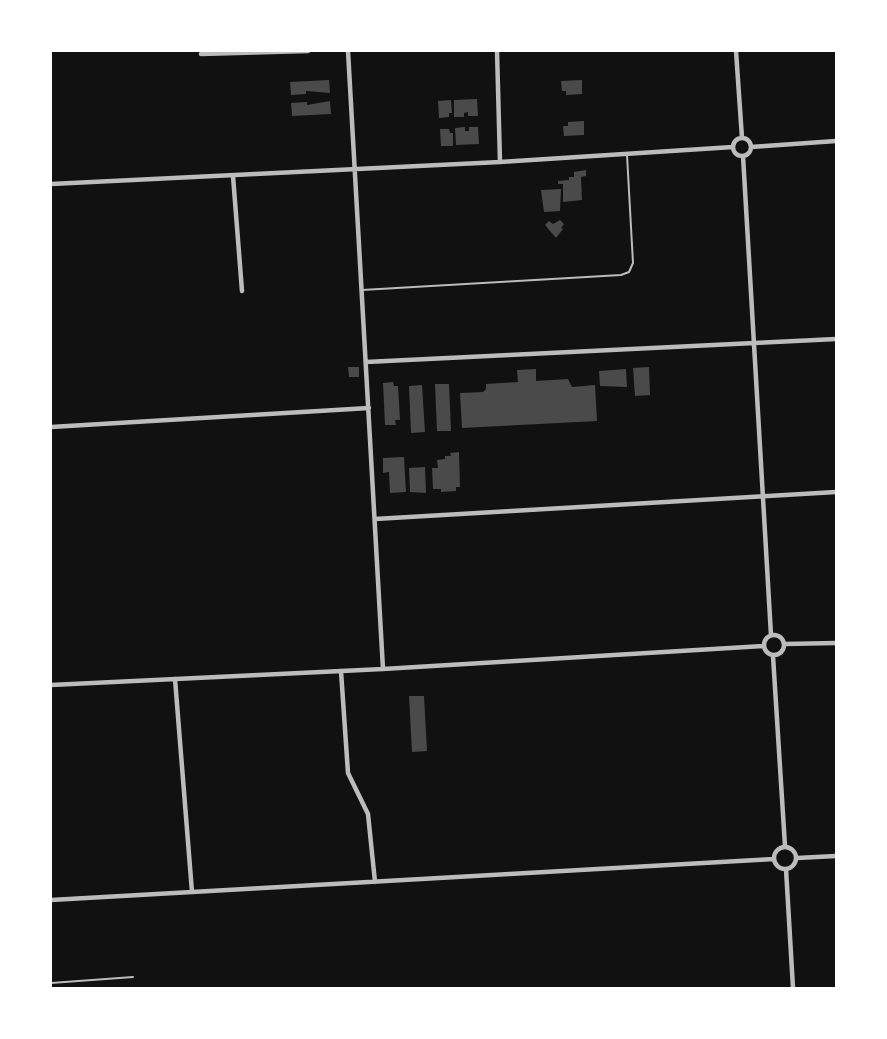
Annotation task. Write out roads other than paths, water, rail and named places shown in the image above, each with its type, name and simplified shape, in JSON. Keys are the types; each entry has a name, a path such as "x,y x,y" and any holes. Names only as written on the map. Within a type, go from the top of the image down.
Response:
{"street":[{"path":"201,54 308,51"},
{"path":"348,51 383,669"},
{"path":"497,51 500,162"},
{"path":"736,51 742,138"},
{"path":"743,156 735,153 733,147 735,141 742,138 747,139 751,147"},
{"path":"751,147 836,141"},
{"path":"51,184 500,162 733,147"},
{"path":"743,156 751,147"},
{"path":"743,156 761,498 771,635"},
{"path":"233,176 242,291"},
{"path":"366,362 836,339"},
{"path":"51,427 369,408"},
{"path":"375,519 836,492"},
{"path":"774,656 767,653 763,646 765,639 771,635 778,636 784,644"},
{"path":"784,644 836,643"},
{"path":"774,656 782,651 784,644"},
{"path":"51,685 383,669 763,646"},
{"path":"774,656 785,846"},
{"path":"341,671 348,773 368,814 375,882"},
{"path":"175,679 192,892"},
{"path":"785,846 793,850 797,858"},
{"path":"785,846 777,850 774,859 777,866 786,869 793,866 797,858"},
{"path":"797,858 836,856"},
{"path":"51,900 774,859"},
{"path":"786,869 793,988"}],"lane":[{"path":"362,290 621,275 629,272 633,263 627,154"},
{"path":"51,983 133,977"}]}
